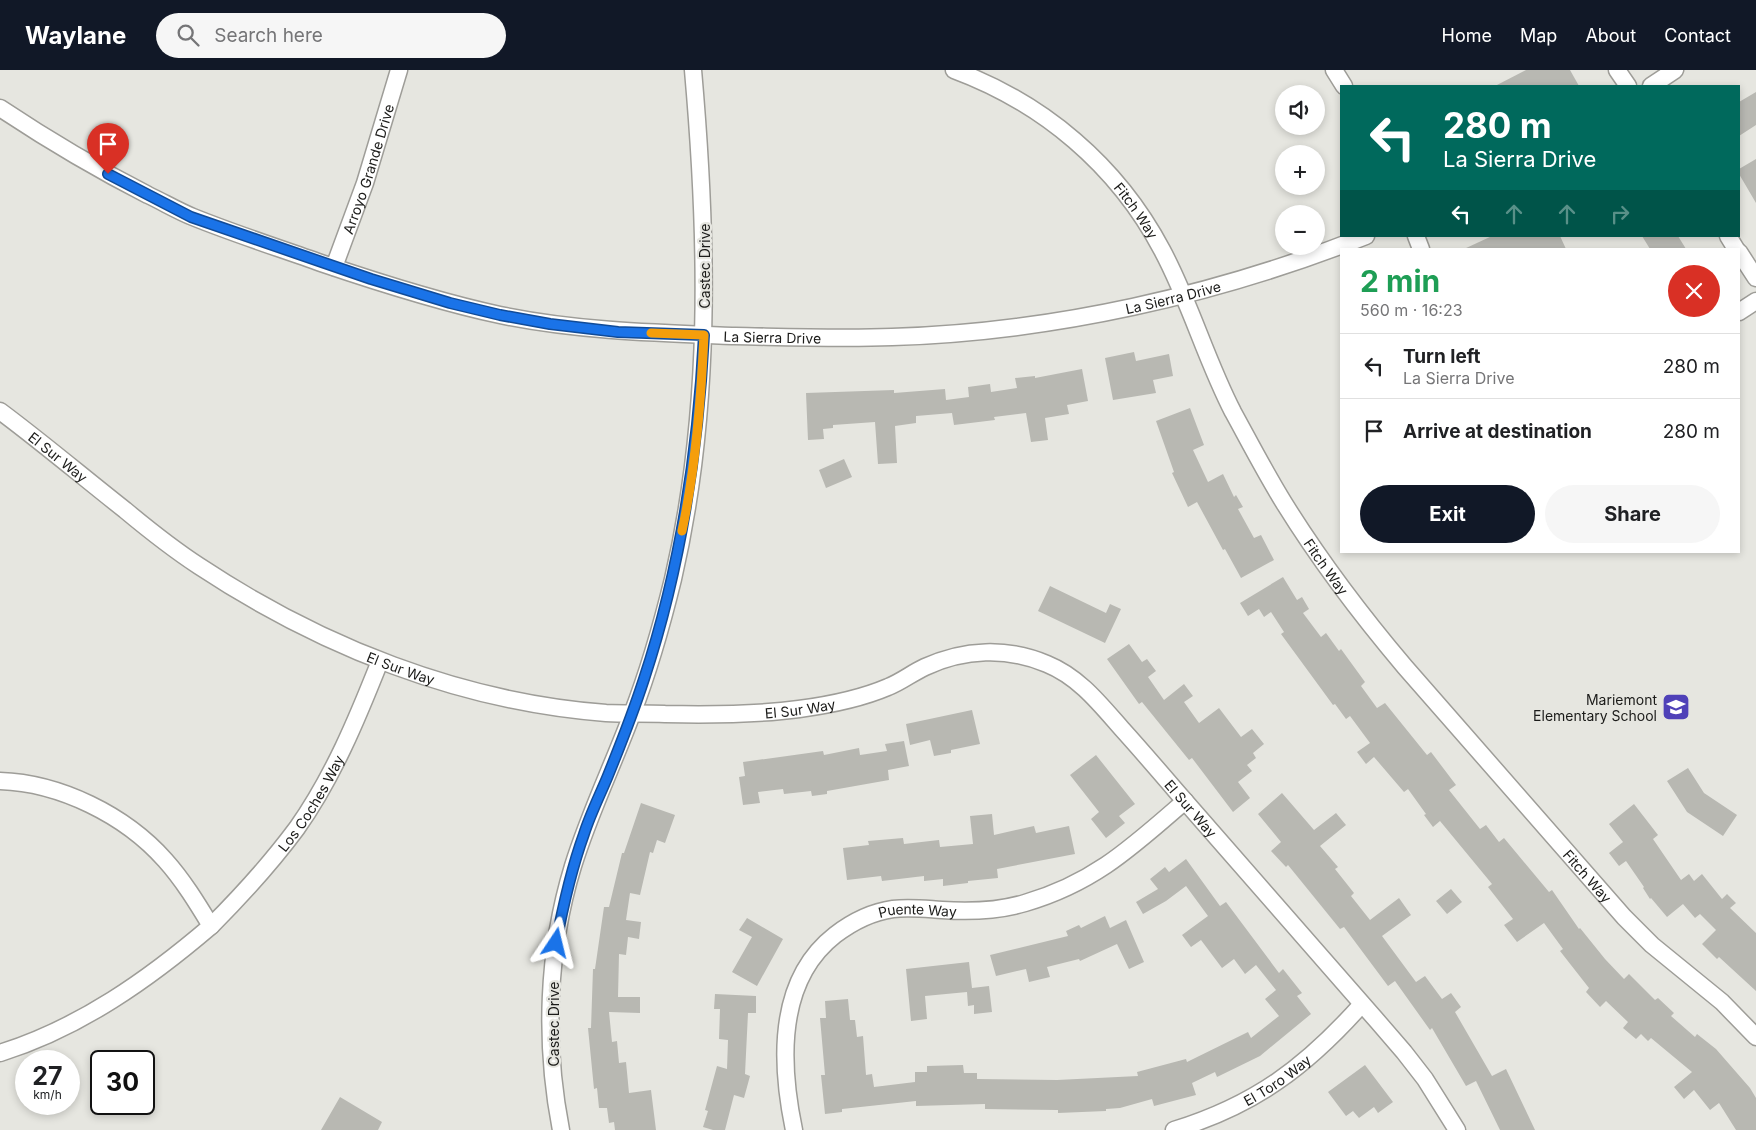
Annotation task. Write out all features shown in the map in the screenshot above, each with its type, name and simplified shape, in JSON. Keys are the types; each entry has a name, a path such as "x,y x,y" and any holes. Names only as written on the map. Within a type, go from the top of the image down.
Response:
{"street":[{"name":"Arroyo Grande Drive","path":"334,267 365,183 399,70"},
{"name":"Castec Drive","path":"561,1130 553,1078 550,1039 552,982 558,934 570,878 584,832 632,713 656,640 685,518 697,430 704,335 703,213 700,147 692,70"},
{"name":"Fitch Way","path":"954,70 997,88 1031,107 1063,130 1092,156 1118,184 1142,216 1162,250 1205,351 1232,409 1262,466 1331,574 1370,625 1624,917 1652,945 1722,1002 1756,1037"},
{"path":"1334,70 1343,85"},
{"path":"1617,70 1627,85"},
{"path":"1652,85 1675,70"},
{"name":"La Sierra Drive","path":"0,108 46,138 108,174 191,217 407,291 500,315 550,324 618,332 817,338 895,337 971,332 1097,314 1182,296 1254,276 1318,255 1363,237"},
{"path":"1729,237 1735,248"},
{"path":"1740,254 1756,278"},
{"path":"1740,311 1756,301"},
{"name":"El Sur Way","path":"0,411 158,537 195,564 246,596 299,625 380,660 440,681 499,696 558,707 608,713 758,714 802,709 870,694 895,684 942,659 966,653 1002,652 1026,656 1050,665 1091,693 1362,1004 1424,1079 1456,1130"},
{"name":"Los Coches Way","path":"0,1053 54,1031 102,1007 172,959 211,926 244,893 272,861 316,798 358,716 380,660"},
{"path":"0,781 43,788 68,796 115,818 146,841 165,859 189,890 211,926"},
{"name":"Puente Way","path":"794,1130 788,1092 786,1049 788,1012 796,986 806,966 827,941 844,928 864,917 885,911 917,908 969,911 996,909 1048,896 1073,886 1119,858 1185,801"},
{"name":"El Toro Way","path":"1174,1130 1201,1122 1234,1108 1266,1090 1296,1069 1324,1045 1362,1004"}],"building":[{"path":"1526,70 1570,70 1578,85 1497,85"},
{"path":"1756,92 1756,125 1740,135 1740,101"},
{"path":"1756,159 1756,203 1740,176 1740,168"},
{"path":"1490,237 1560,237 1566,248 1466,248"},
{"path":"1643,237 1679,237 1685,248 1649,248"},
{"path":"1134,352 1136,361 1169,354 1173,376 1153,380 1156,393 1113,400 1105,358"},
{"path":"1082,369 1088,401 1067,405 1069,414 1045,418 1048,440 1031,442 1026,413 994,417 995,420 954,425 952,413 916,416 916,423 895,426 897,463 878,464 875,422 833,425 833,428 823,429 824,439 808,440 806,393 894,390 894,393 945,389 946,400 969,397 968,387 990,384 991,392 1017,388 1015,378 1035,376 1035,378"},
{"path":"1190,408 1204,445 1193,450 1208,482 1223,474 1234,497 1236,495 1243,507 1238,509 1254,538 1261,535 1274,560 1241,578 1225,549 1223,550 1197,502 1188,507 1172,473 1174,472 1156,421"},
{"path":"844,459 852,477 826,488 819,470"},
{"path":"1283,577 1297,600 1302,597 1309,609 1303,613 1321,637 1326,633 1339,651 1341,649 1365,682 1361,686 1377,708 1385,703 1427,755 1431,752 1456,785 1449,790 1480,829 1486,825 1499,842 1504,838 1549,892 1552,890 1579,929 1624,979 1629,974 1655,1000 1658,998 1674,1013 1671,1016 1695,1037 1697,1034 1716,1049 1750,1088 1756,1098 1756,1130 1736,1130 1719,1103 1710,1110 1694,1090 1684,1099 1674,1087 1692,1072 1651,1038 1648,1041 1641,1034 1636,1039 1623,1028 1628,1022 1606,1001 1600,1007 1586,992 1589,988 1560,951 1563,949 1544,923 1517,942 1504,925 1513,919 1488,887 1492,884 1440,821 1433,827 1408,789 1404,792 1374,757 1366,764 1357,752 1370,743 1350,716 1346,719 1335,704 1333,705 1281,634 1284,632 1271,612 1264,617 1259,609 1248,616 1240,603"},
{"path":"1050,586 1106,613 1110,604 1121,609 1105,643 1038,611"},
{"path":"1129,644 1142,662 1147,659 1156,671 1148,677 1164,700 1184,684 1193,696 1184,702 1199,723 1219,708 1241,737 1252,729 1264,744 1253,753 1256,758 1247,765 1252,771 1238,782 1250,798 1233,812 1192,758 1189,760 1142,702 1139,704 1107,659"},
{"path":"972,710 980,744 951,750 951,753 934,756 930,740 910,745 906,724"},
{"path":"904,741 909,766 888,770 889,780 827,791 827,794 812,796 811,791 784,794 783,789 758,792 760,803 743,805 739,777 745,776 743,762 823,751 824,755 859,748 860,755 887,751 885,744"},
{"path":"1096,755 1135,804 1119,816 1125,823 1106,838 1091,819 1099,812 1070,775"},
{"path":"1688,768 1704,793 1737,815 1723,836 1687,812 1667,781"},
{"path":"1282,793 1314,830 1336,813 1346,825 1320,846 1338,867 1335,869 1354,893 1351,896 1370,920 1399,898 1411,915 1382,936 1416,982 1425,976 1442,999 1451,993 1461,1007 1455,1012 1492,1076 1506,1069 1535,1130 1500,1130 1476,1081 1466,1086 1432,1028 1430,1030 1395,981 1388,986 1344,927 1340,929 1288,865 1286,867 1271,851 1281,842 1258,814"},
{"path":"641,803 675,815 665,843 657,840 653,853 650,852 640,895 630,893 626,920 641,922 639,939 628,937 626,955 619,954 618,997 640,997 640,1013 609,1012 612,1042 617,1041 619,1063 626,1062 629,1093 651,1090 656,1130 615,1130 614,1122 609,1123 607,1108 599,1108 597,1088 594,1089 588,1028 591,1028 593,969 595,969 604,907 609,907 622,853 624,853"},
{"path":"1634,804 1658,835 1653,839 1681,880 1689,874 1694,881 1702,874 1722,899 1727,894 1736,903 1730,908 1756,933 1756,991 1702,944 1716,930 1700,914 1695,918 1683,904 1667,917 1650,899 1626,861 1619,866 1609,853 1623,842 1609,824"},
{"path":"992,814 994,835 1034,826 1036,833 1069,826 1075,854 997,869 998,878 943,886 943,879 924,881 924,876 882,881 881,876 847,880 843,848 869,845 868,841 903,838 904,844 939,840 940,847 973,844 970,816"},
{"path":"1186,859 1220,906 1226,902 1279,973 1283,969 1302,993 1297,996 1311,1014 1260,1056 1217,1077 1215,1072 1192,1083 1196,1095 1154,1106 1152,1099 1120,1108 1106,1109 1106,1111 1058,1113 1058,1110 985,1109 985,1104 916,1106 916,1101 842,1109 842,1112 825,1114 821,1075 825,1075 820,1018 826,1018 825,1001 848,999 850,1020 855,1020 857,1037 863,1036 866,1075 872,1074 874,1087 915,1082 915,1072 927,1072 927,1066 963,1065 964,1073 977,1073 977,1079 1057,1080 1138,1076 1137,1072 1186,1059 1187,1062 1248,1032 1251,1038 1279,1016 1265,999 1276,990 1256,965 1245,974 1234,959 1222,968 1201,940 1191,947 1182,935 1208,916 1186,886 1166,901 1143,914 1136,902 1158,889 1150,879 1165,867 1169,872"},
{"path":"1451,889 1462,902 1447,914 1436,901"},
{"path":"1105,916 1110,928 1126,920 1144,962 1129,969 1117,944 1080,961 1079,959 1047,967 1050,977 1029,982 1026,969 996,976 990,955 1068,936 1066,931 1079,925 1081,928"},
{"path":"747,918 783,939 757,986 732,972 752,937 739,930"},
{"path":"969,962 972,988 989,986 992,1012 974,1014 974,1005 968,1006 967,992 925,996 927,1019 911,1021 906,969"},
{"path":"715,994 756,996 756,1013 748,1013 745,1074 750,1076 744,1098 734,1095 725,1130 713,1130 703,1127 708,1111 705,1110 717,1066 727,1069 728,1040 719,1039 720,1009 714,1009"},
{"path":"1365,1065 1393,1102 1378,1113 1374,1107 1359,1118 1353,1111 1346,1116 1328,1092"},
{"path":"340,1097 382,1122 378,1130 321,1130"}],"slow traffic":[{"path":"651,333 704,335 695,456 682,531"}],"place":[{"name":"Mariemont Elementary School","path":"1676,707"}],"route":[{"path":"108,174 191,217 389,286 450,303 550,324 618,332 704,335 695,456 685,518 672,579 644,680 584,832 572,868 556,943"}]}
